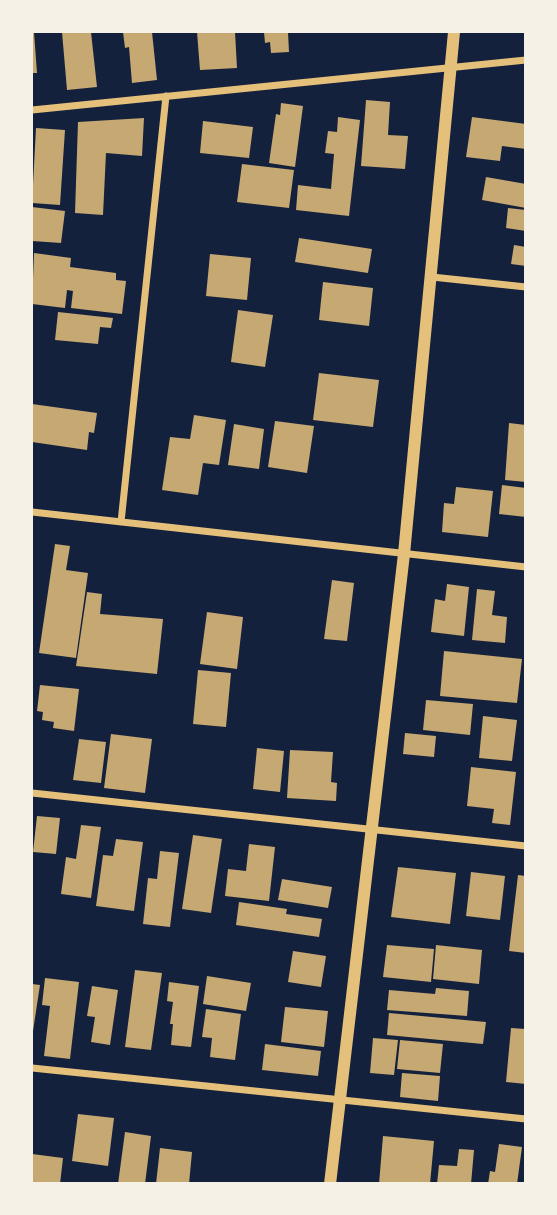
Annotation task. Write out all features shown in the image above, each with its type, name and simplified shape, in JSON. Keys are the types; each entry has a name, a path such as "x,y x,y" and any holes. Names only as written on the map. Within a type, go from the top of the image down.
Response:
{"street":[{"path":"330,1184 404,554 454,32"},
{"path":"32,110 526,60"},
{"path":"121,522 166,96"},
{"path":"432,276 526,287"},
{"path":"32,512 526,568"},
{"path":"32,793 526,846"},
{"path":"32,1068 526,1119"}],"building":[{"path":"34,32 37,73 32,73"},
{"path":"62,32 91,32 97,87 67,90"},
{"path":"123,32 152,32 157,80 132,83 129,47 125,48"},
{"path":"197,32 235,32 237,68 200,70"},
{"path":"264,32 288,32 289,52 271,53 270,42 265,43"},
{"path":"366,100 390,102 388,135 408,136 405,169 361,166"},
{"path":"281,103 303,106 295,167 269,163 276,114 280,115"},
{"path":"338,117 360,120 349,216 296,210 298,185 331,189 334,154 325,153 328,131 337,132"},
{"path":"472,117 526,124 526,149 502,146 500,161 466,157"},
{"path":"144,118 142,156 106,153 103,215 75,213 78,122"},
{"path":"203,121 253,127 249,158 200,153"},
{"path":"36,128 65,130 60,205 32,203"},
{"path":"242,164 294,170 289,208 237,202"},
{"path":"486,177 526,184 526,208 482,200"},
{"path":"32,207 65,211 61,243 32,241"},
{"path":"508,208 526,210 526,231 506,228"},
{"path":"299,238 372,249 368,273 295,262"},
{"path":"514,245 526,247 526,266 511,264"},
{"path":"34,253 71,258 70,267 116,273 116,280 126,281 122,314 71,308 73,291 67,290 65,308 32,304"},
{"path":"210,254 251,258 247,300 206,296"},
{"path":"323,282 373,288 369,326 319,320"},
{"path":"238,310 273,315 265,367 231,362"},
{"path":"58,312 113,318 111,328 100,327 98,344 55,340"},
{"path":"319,373 379,380 373,427 313,420"},
{"path":"32,404 97,413 94,433 89,432 87,450 32,442"},
{"path":"194,415 226,420 219,465 203,463 198,495 162,490 170,437 190,439"},
{"path":"275,421 314,426 307,473 268,467"},
{"path":"509,423 526,425 526,482 505,480"},
{"path":"234,424 264,429 259,469 228,465"},
{"path":"502,485 526,488 526,517 499,514"},
{"path":"456,487 493,491 488,537 442,532 444,503 454,504"},
{"path":"55,544 70,546 66,570 88,573 76,658 39,653"},
{"path":"332,580 354,583 347,641 324,639"},
{"path":"447,584 469,587 464,636 431,632 435,599 445,601"},
{"path":"477,589 495,591 492,615 507,617 505,643 472,640"},
{"path":"87,592 102,594 100,614 163,619 157,674 76,666"},
{"path":"207,612 243,617 237,669 200,664"},
{"path":"444,651 522,659 517,703 440,696"},
{"path":"198,670 231,673 226,727 193,724"},
{"path":"40,685 79,689 74,731 53,728 54,722 42,720 43,712 37,711"},
{"path":"426,700 473,704 470,735 423,730"},
{"path":"483,716 517,720 512,761 479,758"},
{"path":"405,733 436,736 434,757 403,754"},
{"path":"111,734 152,739 145,793 104,788"},
{"path":"79,739 106,742 101,783 73,780"},
{"path":"257,748 284,751 280,792 253,789"},
{"path":"290,750 333,752 331,782 337,783 336,801 287,798"},
{"path":"471,767 516,772 510,825 492,823 494,809 467,806"},
{"path":"37,816 60,818 56,854 33,852"},
{"path":"81,825 101,827 91,898 61,894 66,857 76,859"},
{"path":"193,835 222,839 211,913 182,909"},
{"path":"116,839 143,842 134,911 96,906 103,855 113,856"},
{"path":"249,844 275,847 269,901 225,896 228,869 246,871"},
{"path":"160,851 179,853 170,927 143,924 148,878 157,879"},
{"path":"398,867 456,873 450,924 391,917"},
{"path":"471,872 505,876 500,920 466,916"},
{"path":"518,875 526,876 526,953 509,951"},
{"path":"282,879 332,887 328,908 278,900"},
{"path":"239,902 287,909 286,914 322,919 319,937 236,925"},
{"path":"387,945 434,949 431,982 383,977"},
{"path":"436,945 482,950 479,984 433,979"},
{"path":"293,951 326,956 321,987 288,982"},
{"path":"135,970 162,973 151,1050 125,1047"},
{"path":"207,976 251,983 246,1011 203,1004"},
{"path":"45,978 79,982 70,1059 44,1056 50,1006 42,1005"},
{"path":"169,982 199,986 191,1047 171,1045 173,1002 167,1001"},
{"path":"32,984 40,985 33,1031 32,1031"},
{"path":"92,986 118,990 110,1045 91,1042 95,1017 87,1016"},
{"path":"436,988 469,991 467,1016 387,1010 389,990 435,994"},
{"path":"285,1007 328,1011 324,1047 281,1042"},
{"path":"206,1009 241,1014 235,1060 210,1057 212,1038 202,1037"},
{"path":"389,1013 486,1022 483,1044 387,1035"},
{"path":"511,1028 526,1029 526,1084 506,1082"},
{"path":"373,1038 398,1040 394,1075 370,1073"},
{"path":"400,1040 443,1044 440,1073 397,1069"},
{"path":"265,1044 321,1051 318,1076 262,1070"},
{"path":"402,1073 440,1076 438,1101 400,1097"},
{"path":"78,1114 114,1118 108,1166 72,1161"},
{"path":"125,1132 151,1136 145,1184 118,1184"},
{"path":"383,1136 434,1141 430,1184 379,1184"},
{"path":"499,1144 522,1147 517,1184 488,1184 490,1171 495,1172"},
{"path":"160,1148 192,1152 189,1184 156,1184"},
{"path":"459,1149 474,1150 471,1184 437,1184 439,1165 457,1166"},
{"path":"32,1154 63,1158 60,1184 32,1184"}]}
